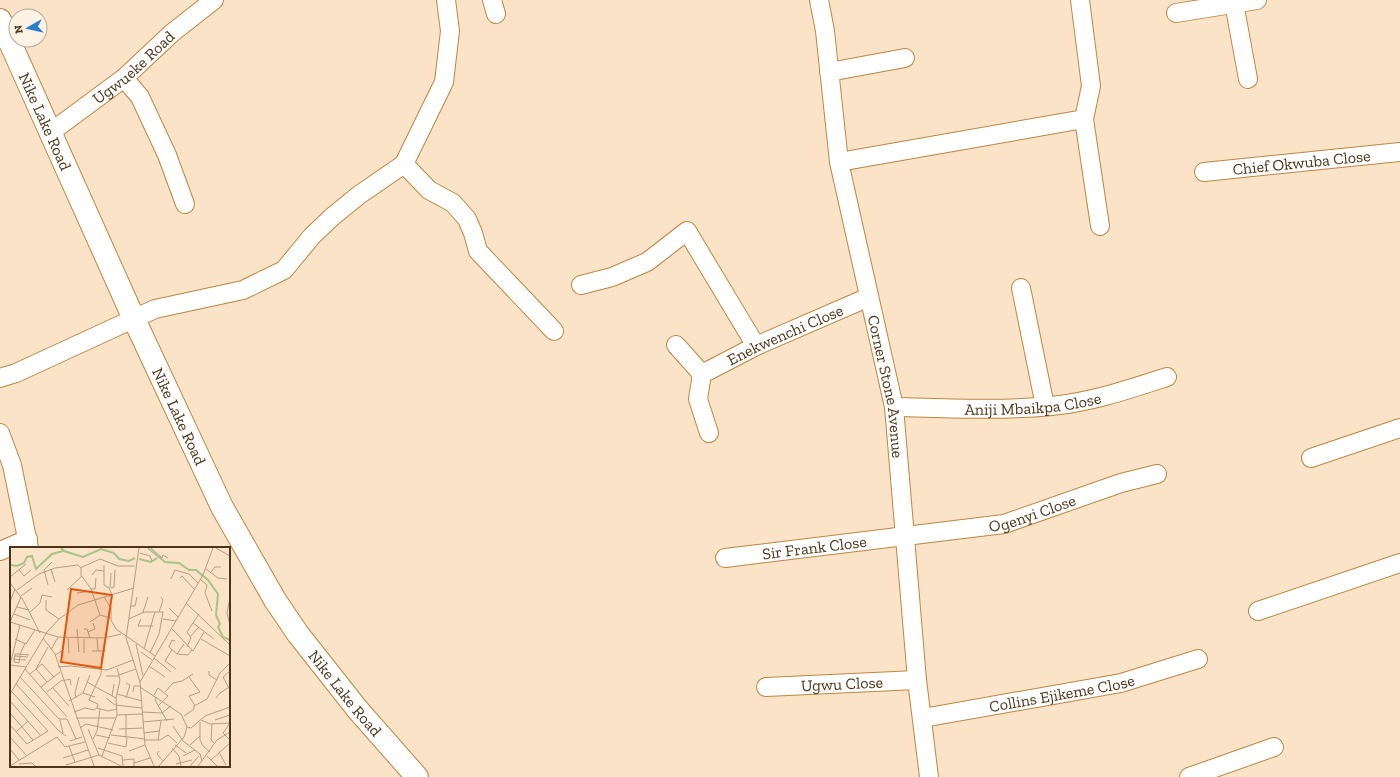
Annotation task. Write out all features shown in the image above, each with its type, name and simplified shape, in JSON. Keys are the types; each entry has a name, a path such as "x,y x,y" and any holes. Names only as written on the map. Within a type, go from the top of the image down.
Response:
{"main road":[{"name":"Nike Lake Road","path":"0,20 134,319 222,507 275,600 298,634 358,710 417,777"}],"street":[{"name":"Ugwueke Road","path":"51,132 124,78 172,33 214,0"},
{"path":"0,378 155,309 243,290 284,270 312,236 332,217 359,195 404,164 444,82 450,32 446,0"},
{"name":"Corner Stone Avenue","path":"819,0 830,72 839,162 894,408 904,537 929,777"},
{"path":"1080,0 1090,86 1084,119 1100,226"},
{"path":"1176,13 1257,0"},
{"path":"1234,3 1248,79"},
{"path":"830,72 905,58"},
{"path":"124,78 140,97 167,156 185,204"},
{"path":"839,162 1084,119"},
{"name":"Chief Okwuba Close","path":"1204,172 1400,152"},
{"path":"404,164 429,190 458,208 467,219 478,251 554,331"},
{"path":"581,285 612,277 647,262 687,231 756,346"},
{"path":"1021,288 1045,406"},
{"name":"Enekwenchi Close","path":"702,374 756,346 869,297"},
{"path":"676,345 702,374 698,399 709,433"},
{"name":"Aniji Mbaikpa Close","path":"894,408 985,408 1045,406 1099,398 1168,377"},
{"path":"1311,458 1400,428"},
{"path":"0,433 12,465 28,544 16,547"},
{"name":"Ogenyi Close","path":"904,537 1004,524 1121,483 1156,474"},
{"name":"Sir Frank Close","path":"725,558 904,537"},
{"path":"0,551 10,548"},
{"path":"1258,611 1400,563"},
{"name":"Collins Ejikeme Close","path":"923,718 1121,683 1198,659"},
{"name":"Ugwu Close","path":"766,687 918,680"},
{"path":"1189,777 1274,747"}]}
